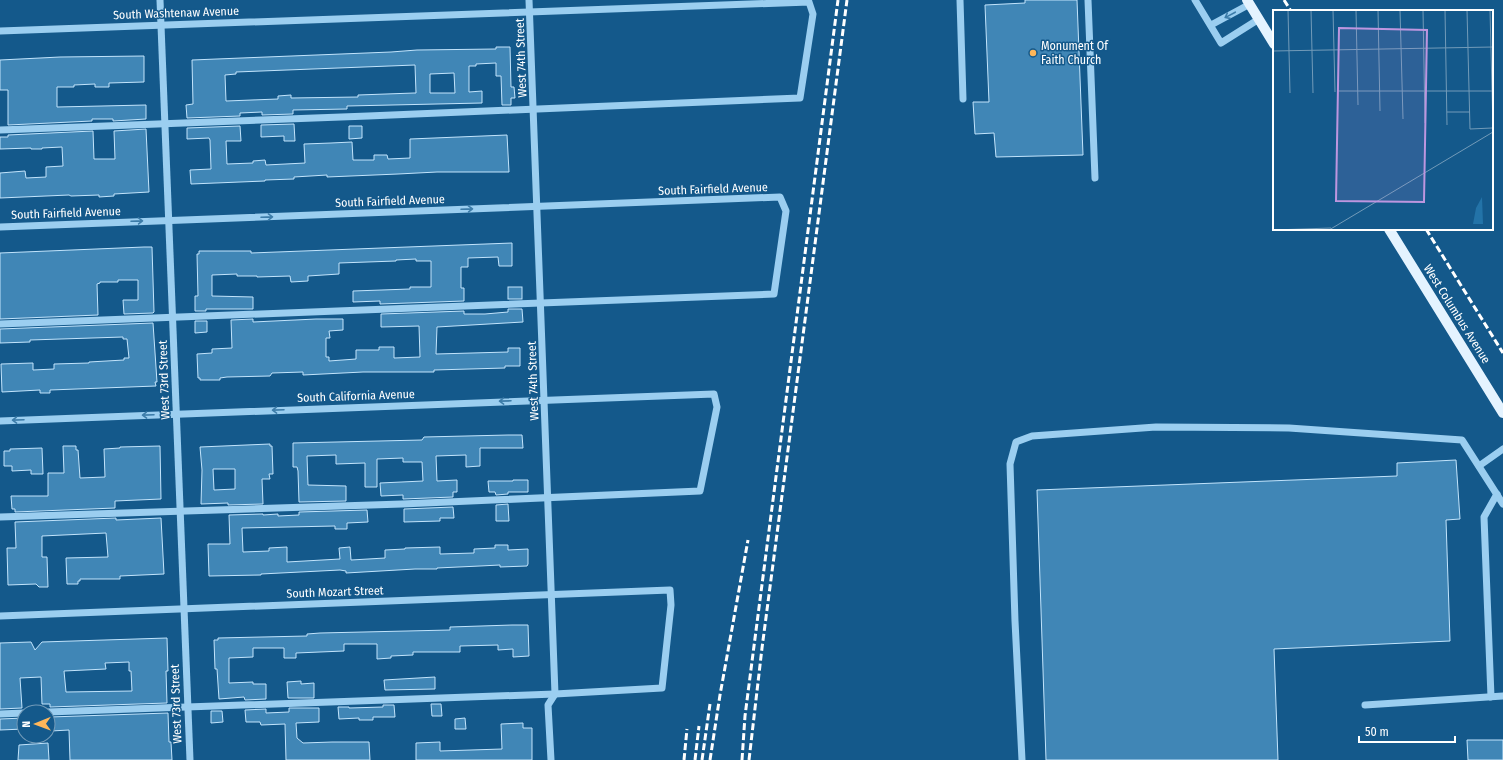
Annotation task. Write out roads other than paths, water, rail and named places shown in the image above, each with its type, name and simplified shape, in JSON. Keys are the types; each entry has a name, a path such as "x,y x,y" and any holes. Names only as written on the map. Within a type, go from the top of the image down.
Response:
{"main road":[{"path":"1248,2 1273,42"},
{"name":"West Columbus Avenue","path":"1390,230 1503,414"}],"street":[{"name":"West 73rd Street","path":"160,0 190,760"},
{"name":"West 74th Street","path":"529,0 555,694 548,705 551,760"},
{"path":"960,0 963,99"},
{"path":"1088,0 1095,178"},
{"path":"1195,0 1222,43 1259,20"},
{"name":"South Washtenaw Avenue","path":"0,31 809,2 813,14 800,98 534,109"},
{"path":"1211,25 1248,2"},
{"path":"0,130 534,109"},
{"name":"South Fairfield Avenue","path":"0,226 780,197 786,211 774,294 541,304"},
{"path":"0,324 541,304"},
{"name":"South California Avenue","path":"0,421 714,394 717,407 700,491 548,497"},
{"path":"1022,760 1015,621 1010,464 1016,442 1032,436 1156,427 1289,428 1462,440 1503,504"},
{"path":"1479,466 1503,449"},
{"path":"1491,698 1484,517 1497,494"},
{"path":"0,517 410,504 548,497"},
{"name":"South Mozart Street","path":"0,616 670,590 672,605 662,688 555,694"},
{"path":"56,712 555,694"},
{"path":"1365,705 1491,698 1503,696"},
{"path":"0,714 16,713"}],"railway":[{"path":"742,760 745,716 838,0"},
{"path":"749,760 762,648 847,0"},
{"path":"1284,0 1290,10"},
{"path":"1427,230 1503,353"},
{"path":"710,760 720,695 748,540"},
{"path":"702,760 710,704"},
{"path":"695,760 699,726"},
{"path":"684,760 687,729"}],"place":[{"name":"Monument Of Faith Church","path":"1033,53"}]}
